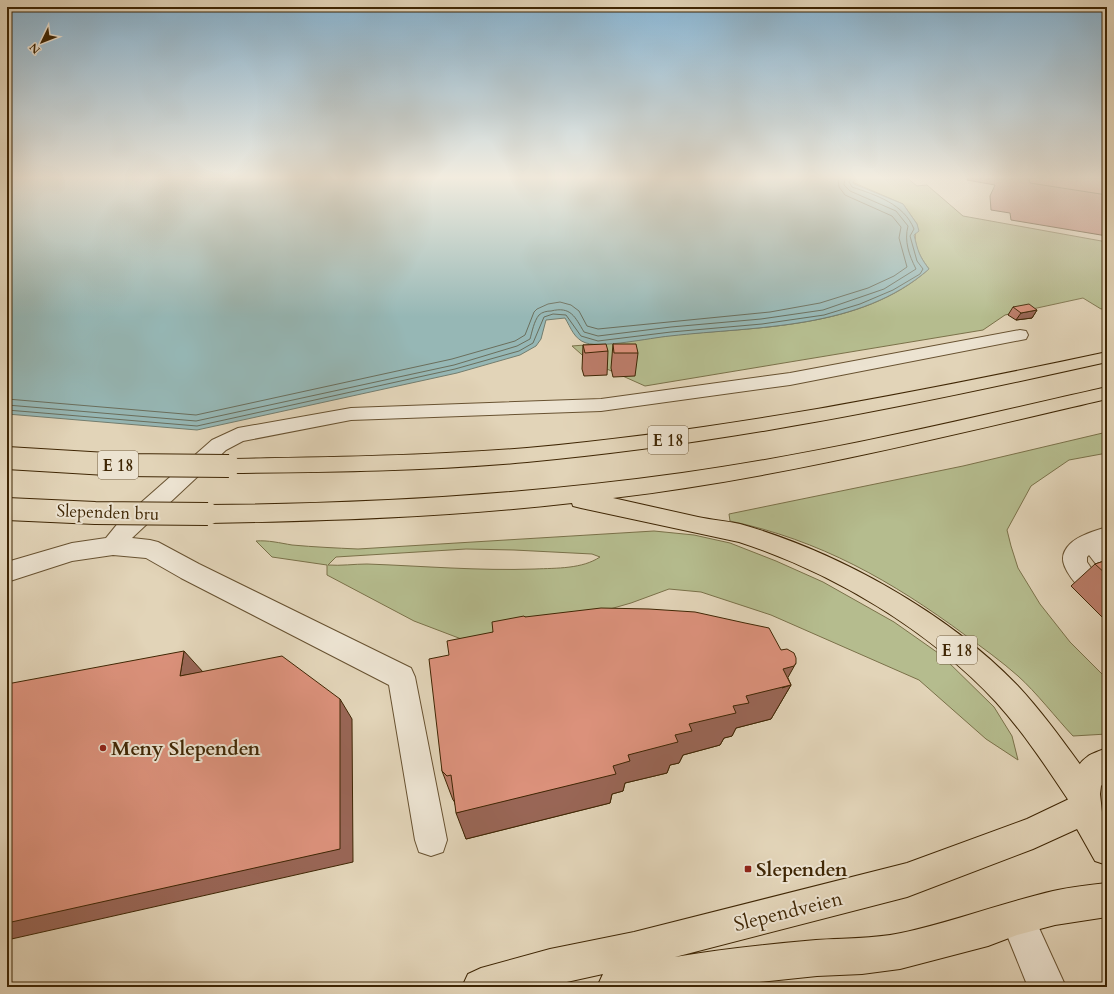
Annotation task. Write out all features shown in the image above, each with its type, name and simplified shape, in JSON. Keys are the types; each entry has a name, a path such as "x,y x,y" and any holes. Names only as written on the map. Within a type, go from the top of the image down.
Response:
{"main road":[{"name":"E 18","path":"7,458 123,465 229,466 430,462 566,452 728,431 906,399 1107,357"},
{"name":"E 18","path":"562,496 750,470 897,440 1107,393"},
{"name":"E 18","path":"562,496 739,533 791,551 836,572 882,598 922,623 956,648 995,682 1026,715 1046,742 1085,802"},
{"name":"Slependen bru","path":"7,509 95,513 208,514 387,510 499,503 562,496"},
{"path":"1107,763 1099,765 1087,777 1085,802 1090,821 1107,849"},
{"name":"Slependveien","path":"481,987 550,968 634,950 907,880 1032,833 1085,802"},
{"path":"616,987 710,969 817,958 862,956 900,951 988,928 1017,918 1055,908 1107,900"}],"street":[{"path":"113,546 127,528 219,445 238,436 351,414 609,404 790,379 1020,335"},
{"path":"1104,538 1097,548 1100,555 1107,562"},
{"path":"1088,581 1076,564 1075,556 1080,547 1104,538"},
{"path":"7,572 72,552 113,546 150,549 190,571 401,677 431,840"},
{"path":"1017,918 1047,987"}],"green space":[{"path":"917,224 1009,224 1107,242 1107,308 1101,309 1083,298 1005,315 983,330 645,386 589,361 572,346 807,322 841,314 873,304 902,289 929,269 917,248 915,237"},
{"path":"1107,432 1107,453 1069,460 1031,486 1007,530 1018,568 1040,604 1070,642 1107,679 1107,734 1073,736 1032,690 1005,665 938,615 882,580 825,551 763,529 730,521 729,514 963,466"},
{"path":"654,531 694,535 730,543 823,582 894,622 941,655 994,707 1012,736 1018,760 986,739 919,680 771,615 701,592 669,589 631,603 582,617 464,640 414,621 327,575 327,565 272,557 256,541 270,541 300,546 358,549","holes":["466,549 592,554 600,557 577,566 535,569 472,569 367,564 328,565 336,557"]}],"water":[{"path":"7,224 917,224 919,231 914,235 921,257 929,269 901,289 871,304 806,322 670,336 615,344 594,344 586,343 578,339 565,318 546,320 541,339 536,346 520,355 457,373 197,430 7,414"}],"building":[{"path":"1029,304 1037,310 1021,313 1013,307"},
{"path":"606,344 608,351 585,353 583,345"},
{"path":"613,344 636,344 638,353 614,353"},
{"path":"1107,560 1107,575 1095,564"},
{"path":"601,608 695,612 769,628 781,650 787,649 794,653 796,658 796,663 794,666 783,669 791,685 746,696 749,703 733,706 736,713 689,724 692,731 675,735 678,742 628,755 630,761 613,766 616,774 456,813 451,775 447,776 442,771 429,659 449,655 447,641 493,632 492,622 524,616"},
{"path":"184,651 180,676 282,656 340,699 340,849 7,923 7,684"}],"place":[{"name":"Meny Slependen","path":"103,748"},
{"name":"Slependen","path":"748,869"}]}
